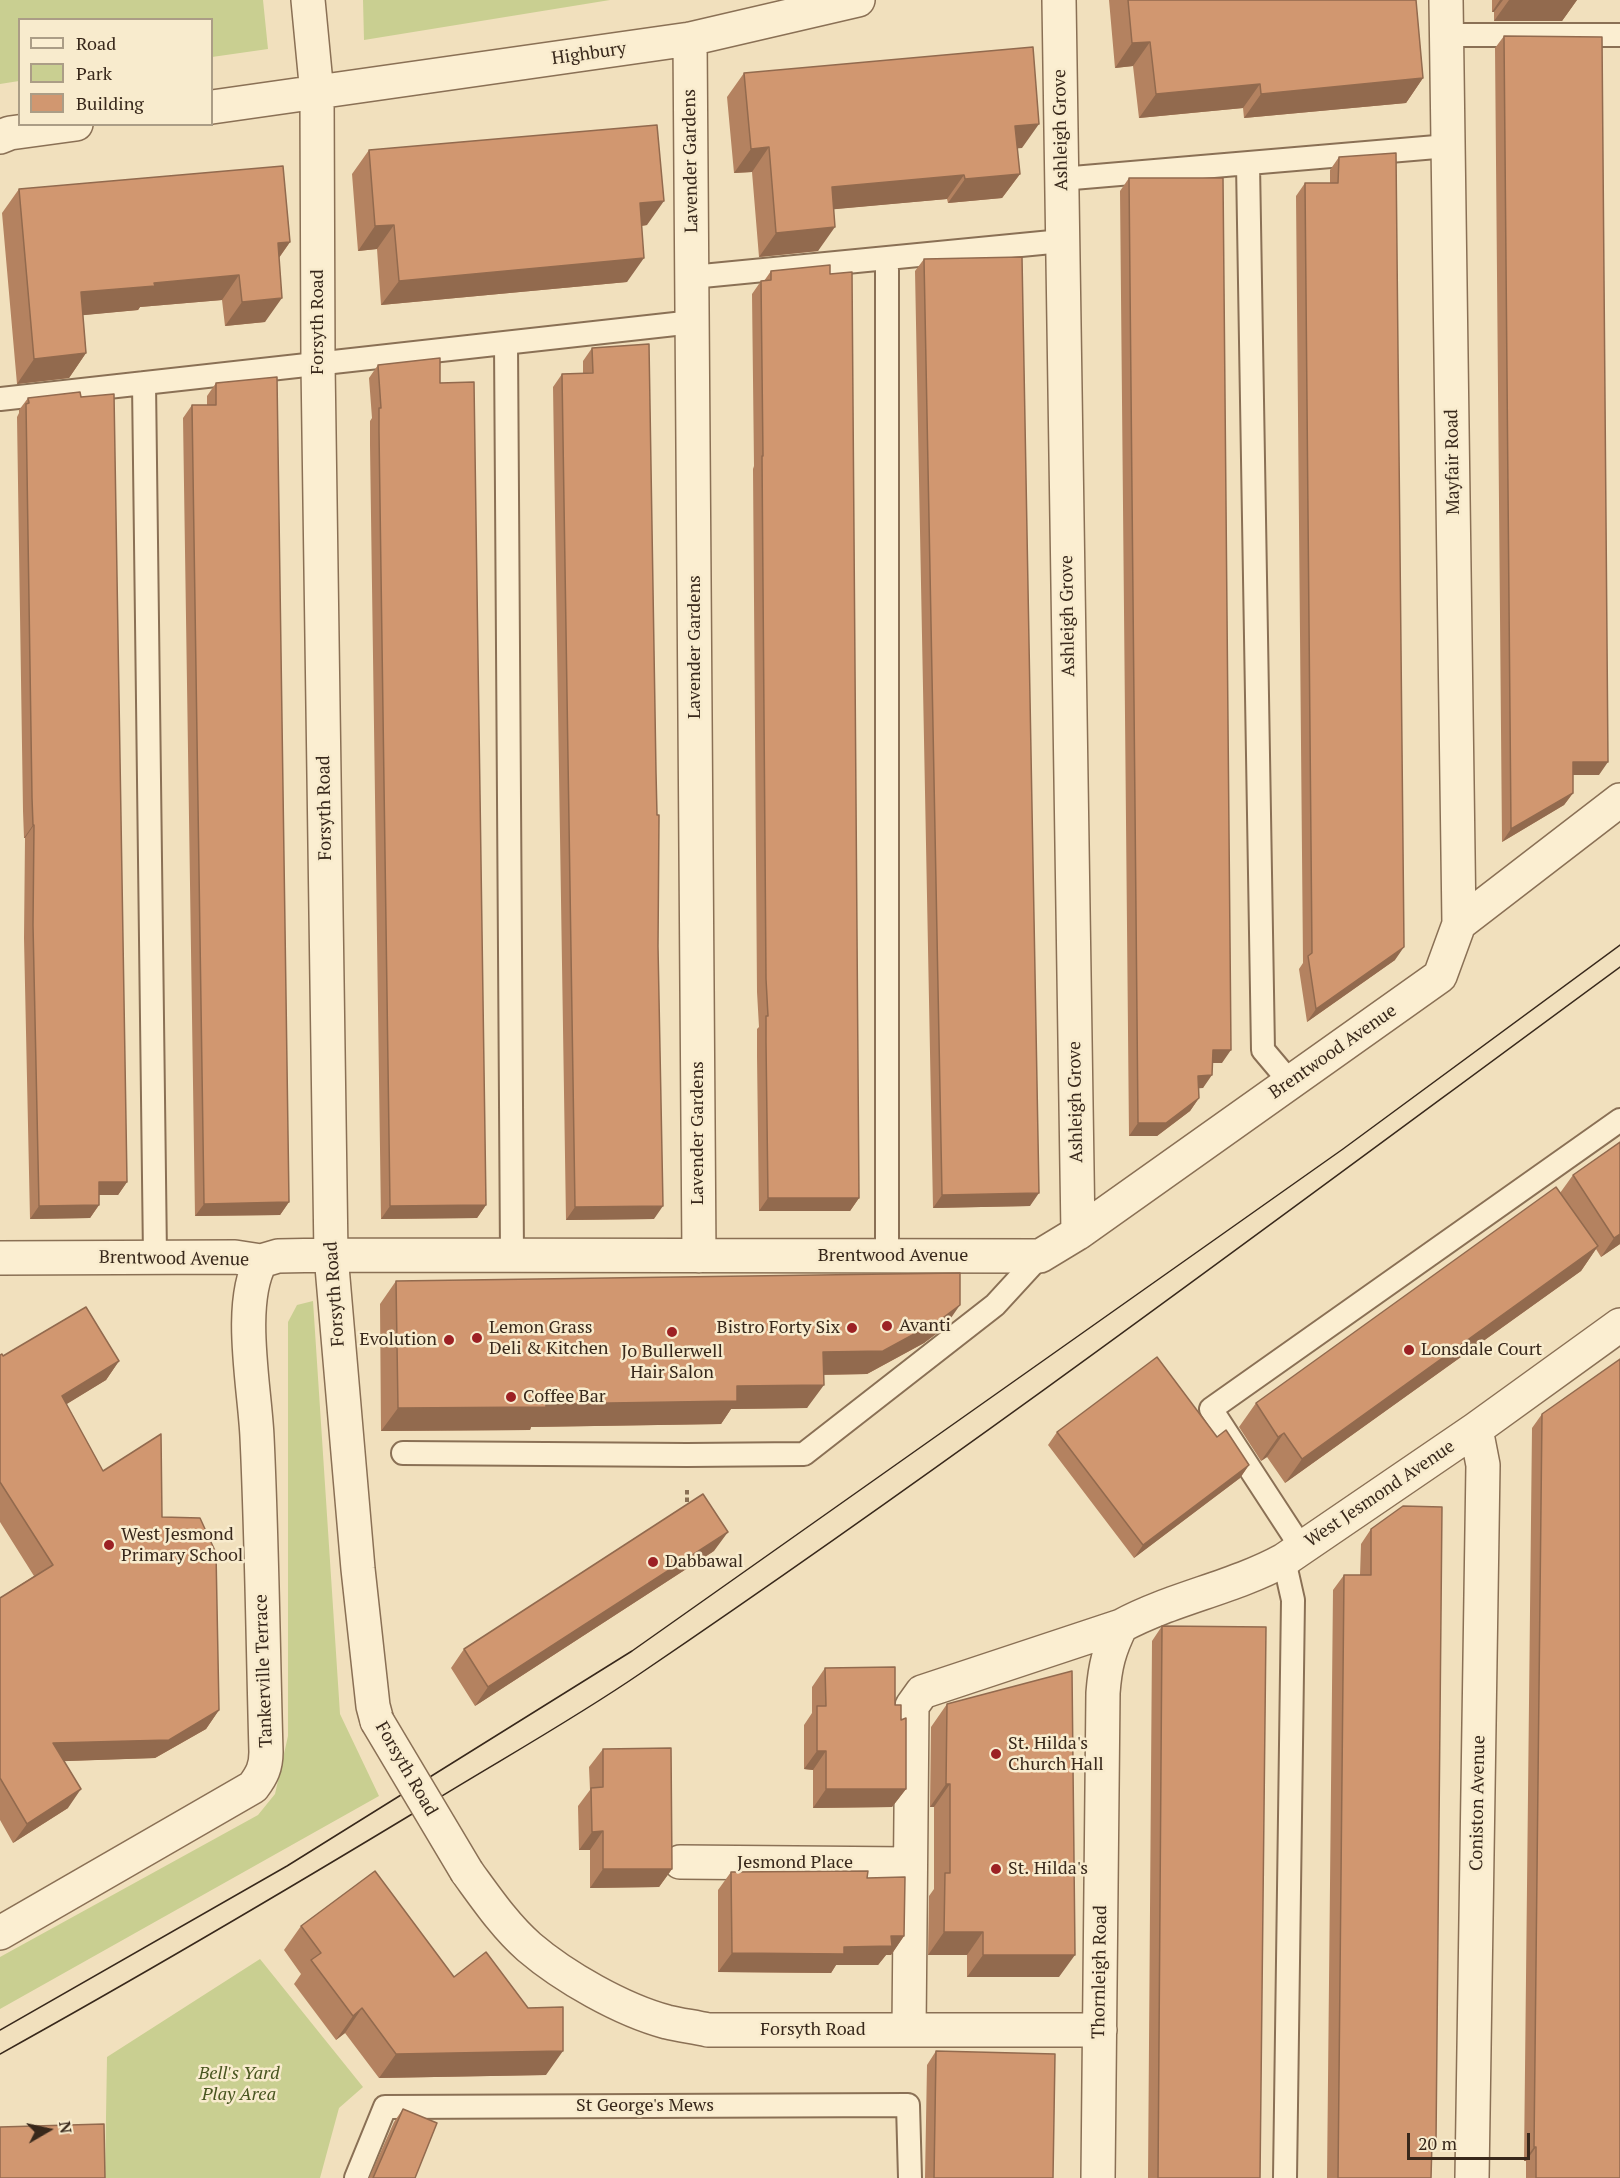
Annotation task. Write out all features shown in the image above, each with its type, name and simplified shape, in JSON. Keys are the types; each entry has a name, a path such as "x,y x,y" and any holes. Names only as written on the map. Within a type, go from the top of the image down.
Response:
{"street":[{"name":"Forsyth Road","path":"309,0 317,94 318,364 331,1254 358,1569 376,1721 467,1872 498,1914 529,1947 576,1981 623,2005 665,2022 708,2030 1100,2030"},
{"name":"Highbury","path":"213,108 690,39 858,0"},
{"name":"Ashleigh Grove","path":"1059,0 1078,1233"},
{"name":"Mayfair Road","path":"1446,0 1459,924"},
{"name":"Lavender Gardens","path":"690,39 699,1256"},
{"path":"0,137 10,133 61,126"},
{"path":"1459,924 1620,800"},
{"name":"Brentwood Avenue","path":"0,1258 155,1256 236,1257 261,1261 279,1256 331,1254 1040,1256 1078,1233 1440,975 1459,924"},
{"name":"Tankerville Terrace","path":"0,1933 252,1787 261,1777 266,1765 257,1436 249,1308 253,1280 261,1261"},
{"name":"West Jesmond Avenue","path":"909,2030 912,1706 922,1692 1121,1626 1143,1614 1261,1573 1476,1429 1620,1325"},
{"name":"Coniston Avenue","path":"1472,2178 1483,1465 1476,1429"},
{"name":"Thornleigh Road","path":"1098,2178 1103,1693 1110,1648 1121,1626"},
{"name":"Jesmond Place","path":"680,1862 909,1864"}],"lane":[{"path":"1447,35 1620,35"},
{"path":"1061,179 1448,146"},
{"path":"1248,164 1263,1050 1290,1082"},
{"path":"692,277 1062,241"},
{"path":"887,259 887,1256"},
{"path":"0,399 693,322"},
{"path":"506,343 512,1255"},
{"path":"144,383 155,1256"},
{"path":"1285,2178 1293,1553 1211,1410 1620,1120"},
{"path":"1534,1181 1547,1201"},
{"path":"403,1453 804,1454 995,1305 1040,1256"},
{"name":"St George's Mews","path":"356,2178 385,2106 908,2105 910,2178"}],"green space":[{"path":"0,0 263,0 268,49 213,57 213,18 18,18 18,81 0,84"},
{"path":"363,0 610,0 364,40"},
{"path":"313,1301 340,1714 379,1796 0,2009 0,1957 258,1815 275,1794 288,1736 288,1322 297,1305"},
{"name":"Bell's Yard Play Area","path":"260,1959 363,2087 339,2108 320,2178 105,2178 107,2057"}],"building":[{"path":"1128,0 1416,0 1423,78 1261,94 1260,84 1156,94 1150,42 1132,43"},
{"path":"1504,36 1602,37 1608,762 1573,762 1573,793 1511,829"},
{"path":"1033,47 1039,124 1015,126 1020,174 965,179 964,175 832,187 835,227 776,233 769,147 751,149 744,73"},
{"path":"657,125 664,201 640,203 644,258 399,281 394,225 375,226 369,150"},
{"path":"1396,153 1404,947 1316,1009 1308,956 1312,953 1305,183 1338,183 1339,157"},
{"path":"283,166 290,242 278,243 282,298 242,302 239,275 154,283 155,286 81,292 86,353 34,359 19,189"},
{"path":"1129,178 1223,178 1231,1050 1213,1050 1212,1075 1198,1076 1199,1098 1166,1123 1138,1123"},
{"path":"1022,257 1039,1193 942,1195 924,259"},
{"path":"830,265 830,274 852,272 859,1198 768,1198 761,281 771,280 771,271"},
{"path":"649,344 656,772 657,815 659,815 658,946 663,1206 575,1207 562,374 593,373 592,348"},
{"path":"440,358 440,383 474,382 486,1205 390,1206 379,432 379,408 381,408 378,365"},
{"path":"277,377 289,1202 204,1204 192,405 216,405 216,383"},
{"path":"80,392 81,397 114,394 127,1182 99,1182 99,1205 39,1206 26,404 29,403 28,398"},
{"path":"1620,1142 1620,1234 1614,1238 1573,1175"},
{"name":"Lonsdale Court","path":"1556,1187 1598,1246 1302,1459 1284,1433 1278,1437 1256,1403"},
{"path":"960,1273 960,1305 940,1320 883,1351 823,1352 824,1385 737,1386 737,1401 546,1404 546,1407 398,1408 396,1281"},
{"name":"West Jesmond Primary School","path":"86,1307 119,1361 62,1396 103,1471 161,1434 162,1517 200,1518 216,1553 219,1710 169,1740 53,1743 81,1789 27,1824 0,1778 0,1598 53,1565 0,1482 0,1355 3,1356"},
{"path":"1157,1357 1217,1437 1226,1430 1249,1465 1143,1545 1057,1432"},
{"path":"1620,1359 1620,2178 1536,2178 1536,2147 1534,2147 1542,1414"},
{"path":"703,1494 728,1532 488,1687 464,1649"},
{"path":"1403,1506 1442,1507 1436,2142 1432,2142 1431,2178 1338,2178 1344,1575 1371,1575 1371,1529"},
{"path":"1162,1626 1266,1627 1260,2178 1158,2178"},
{"path":"895,1667 895,1705 901,1705 901,1720 906,1718 906,1789 826,1789 826,1751 817,1751 817,1706 826,1706 825,1668"},
{"path":"1072,1671 1075,1955 983,1955 983,1932 944,1932 945,1873 950,1873 950,1784 946,1784 947,1704"},
{"path":"671,1748 672,1869 603,1869 603,1831 592,1832 591,1788 603,1787 603,1749"},
{"path":"375,1871 454,1977 486,1952 528,2008 563,2007 563,2051 396,2054 362,2008 353,2016 311,1960 321,1953 301,1926"},
{"path":"868,1871 867,1878 905,1877 904,1936 891,1936 892,1946 844,1947 844,1954 732,1953 731,1872"},
{"path":"936,2051 1055,2054 1053,2178 934,2178"},
{"path":"403,2109 437,2123 415,2178 373,2178"},
{"path":"104,2124 105,2178 0,2178 0,2127"}],"tram line":[{"path":"0,2030 287,1866 632,1651 1343,1149 1620,945"},
{"path":"0,2054 325,1866 616,1690 765,1588 1012,1413 1620,967"}],"place":[{"name":"Avanti","path":"887,1326"},
{"name":"Bistro Forty Six","path":"852,1328"},
{"name":"Jo Bullerwell Hair Salon","path":"672,1332"},
{"name":"Lemon Grass Deli & Kitchen","path":"477,1338"},
{"name":"Evolution","path":"449,1340"},
{"name":"Lonsdale Court","path":"1409,1350"},
{"name":"Coffee Bar","path":"511,1397"},
{"name":"West Jesmond Primary School","path":"109,1545"},
{"name":"Dabbawal","path":"653,1562"},
{"name":"St. Hilda's Church Hall","path":"996,1754"},
{"name":"St. Hilda's","path":"996,1869"}]}
